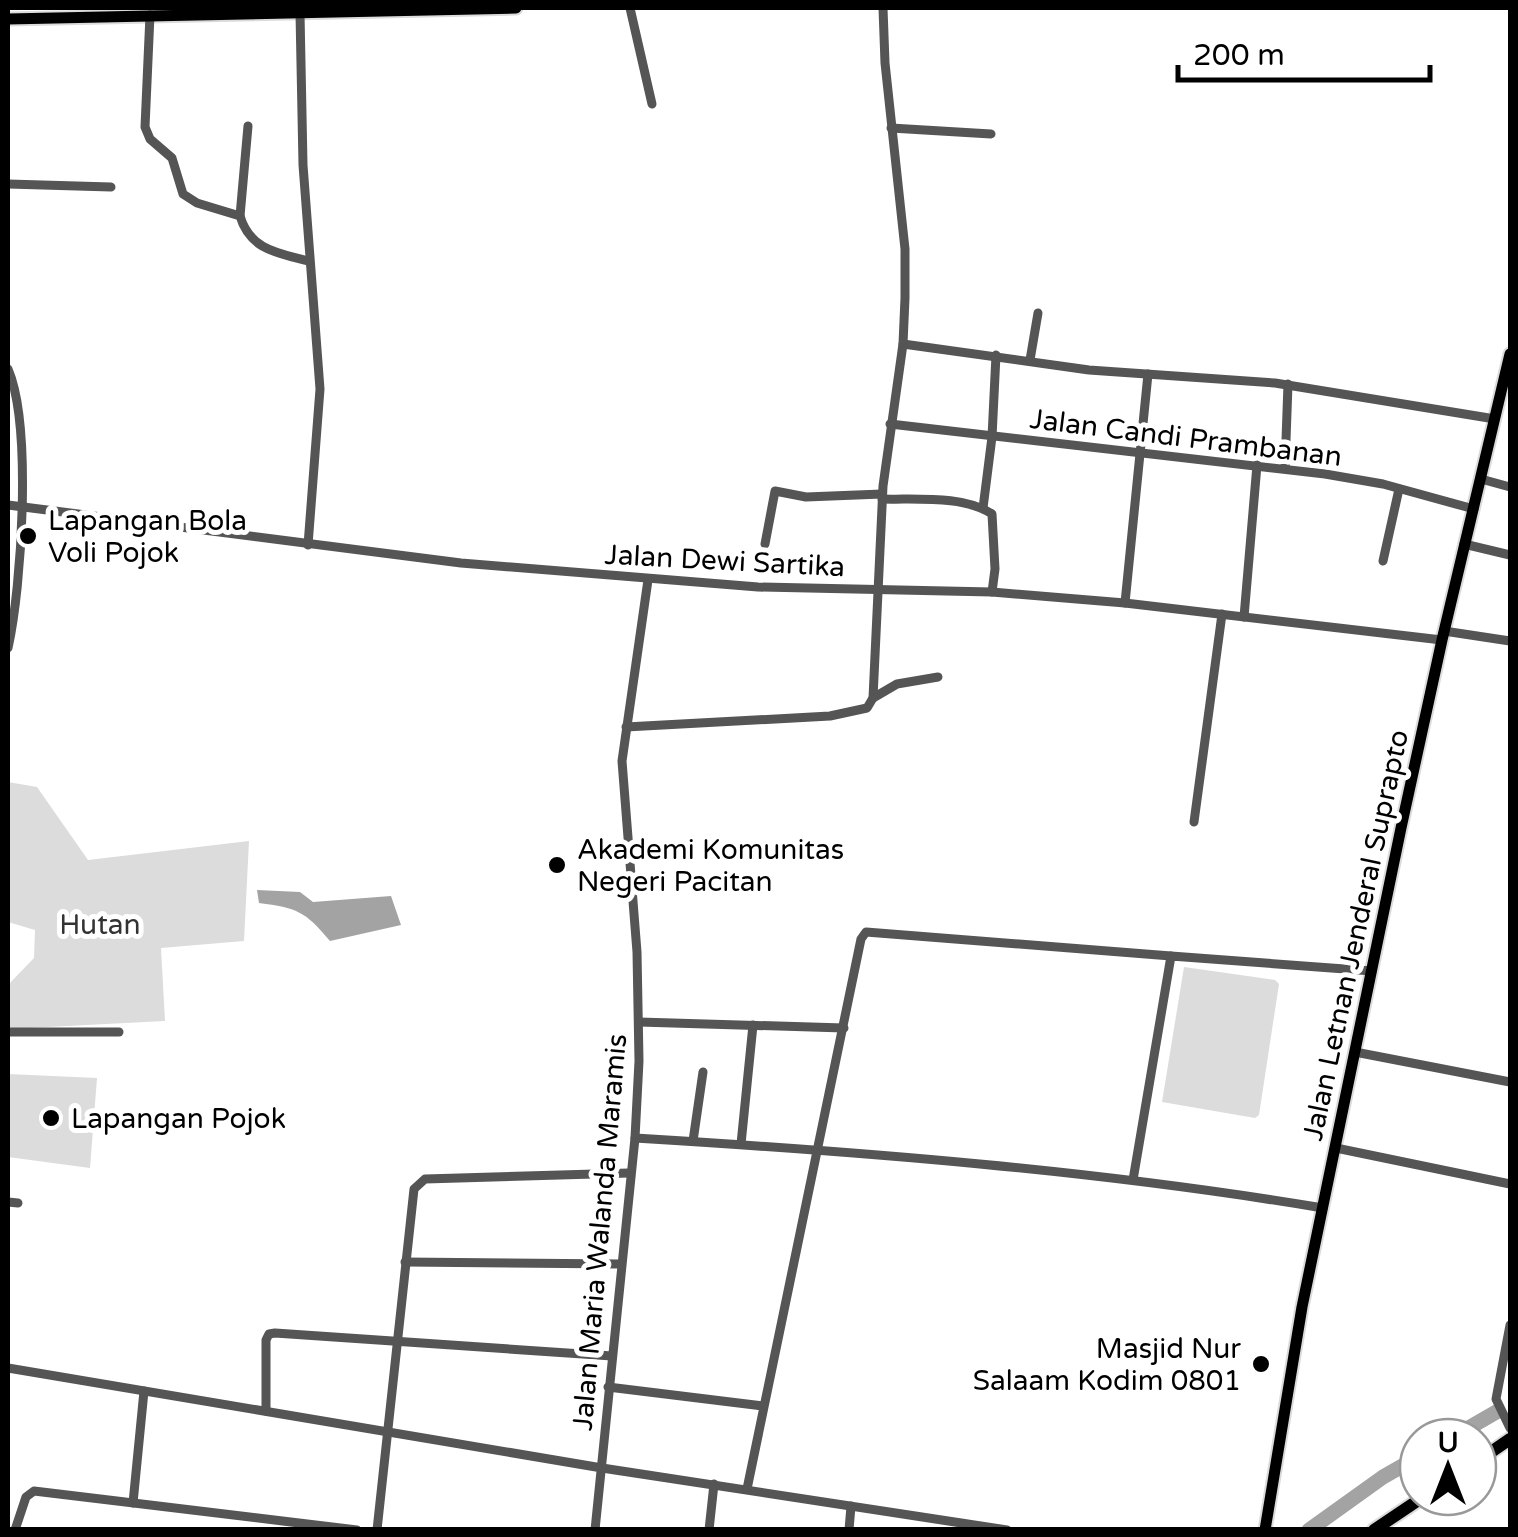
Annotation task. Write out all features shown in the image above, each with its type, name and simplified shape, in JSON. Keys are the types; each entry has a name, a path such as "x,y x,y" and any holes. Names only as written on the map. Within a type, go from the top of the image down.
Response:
{"highway":[{"path":"1374,1530 1398,1514"}],"main road":[{"path":"13,15 516,8"},
{"name":"Jalan Letnan Jenderal Suprapto","path":"1265,1530 1302,1307 1372,971 1464,544 1474,509 1488,481 1495,418 1510,354"}],"street":[{"path":"630,8 652,104"},
{"path":"626,727 830,716 867,708 873,698 882,496 903,344 905,249 891,128 884,8"},
{"path":"300,13 308,260 320,389 308,544"},
{"path":"150,15 146,134 172,158 183,194 197,203 240,216"},
{"path":"248,126 240,216 254,242 268,250 308,260"},
{"path":"891,128 991,134"},
{"path":"8,184 111,187"},
{"path":"1030,360 1038,313"},
{"path":"903,344 1089,370 1288,384 1495,418"},
{"path":"983,508 996,355"},
{"path":"8,369 20,423 20,506 8,648"},
{"path":"1125,603 1148,374"},
{"path":"1285,468 1288,384"},
{"name":"Jalan Candi Prambanan","path":"890,424 1285,468 1399,489 1474,509"},
{"path":"1244,616 1257,465"},
{"path":"1488,481 1510,486"},
{"path":"1383,562 1399,489"},
{"path":"766,544 776,491 806,497 882,496 983,508 992,514 995,526 992,592"},
{"name":"Jalan Dewi Sartika","path":"8,504 308,544 648,580 992,592 1510,641"},
{"path":"1464,544 1510,555"},
{"name":"Jalan Maria Walanda Maramis","path":"594,1530 634,1138 640,1022 622,762 648,580"},
{"path":"1194,822 1222,614"},
{"path":"873,698 897,684 938,678"},
{"path":"746,1489 861,939 866,932 1372,971"},
{"path":"1132,1180 1171,956"},
{"path":"640,1022 844,1028"},
{"path":"740,1144 753,1025"},
{"path":"8,1032 119,1032"},
{"path":"1356,1052 1510,1082"},
{"path":"693,1141 703,1072"},
{"path":"634,1138 816,1148 1051,1170 1324,1208"},
{"path":"1336,1148 1510,1184"},
{"path":"377,1530 414,1188 425,1178 629,1173"},
{"path":"405,1262 620,1264"},
{"path":"1509,1424 1497,1404 1510,1325"},
{"path":"266,1411 269,1334 612,1356"},
{"path":"8,1368 602,1468 1007,1530"},
{"path":"608,1388 763,1406"},
{"path":"133,1503 144,1391"},
{"path":"708,1530 714,1484"},
{"path":"15,1530 26,1496 34,1491 357,1530"},
{"path":"849,1530 851,1506"}],"green space":[{"name":"Hutan","path":"8,782 37,787 88,860 249,841 244,941 161,948 165,1021 8,1029 8,985 34,958 35,930 8,922"},
{"path":"1184,967 1275,980 1279,984 1259,1115 1255,1118 1162,1102"},
{"name":"Lapangan Pojok","path":"8,1074 97,1078 90,1168 8,1157"}],"shaded area":[{"path":"257,890 300,892 313,902 391,896 401,925 330,941 299,913 259,903"}],"waterway":[{"path":"1488,1417 1498,1411"},
{"path":"1309,1530 1398,1468"}],"place":[{"name":"Lapangan Bola Voli Pojok","path":"28,536"},
{"name":"Akademi Komunitas Negeri Pacitan","path":"557,865"},
{"name":"Lapangan Pojok","path":"51,1118"},
{"name":"Masjid Nur Salaam Kodim 0801","path":"1261,1364"}]}
